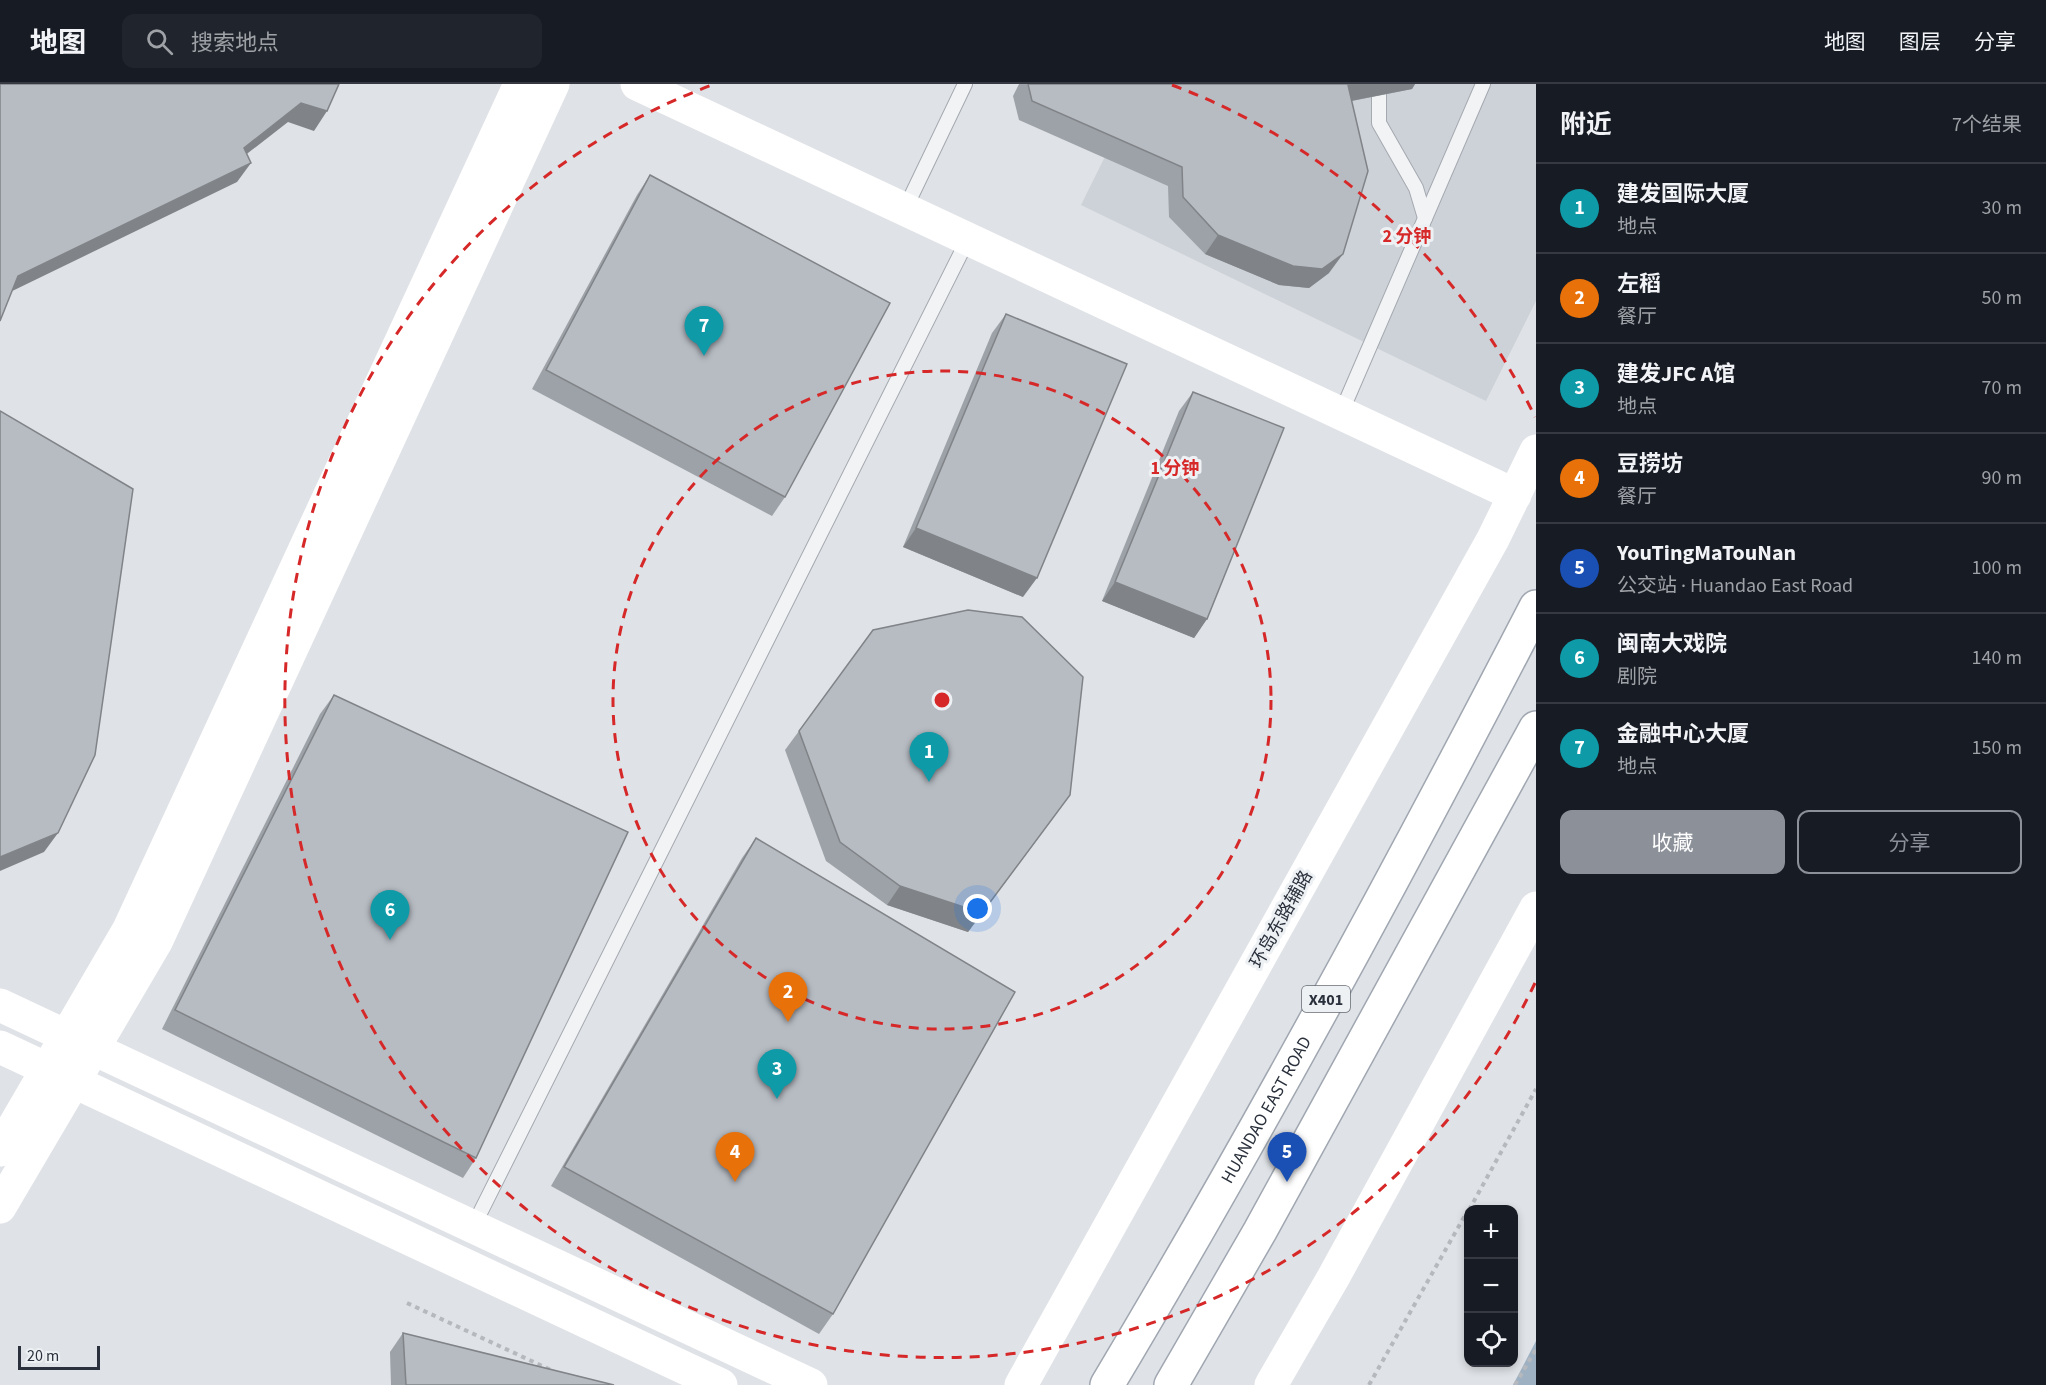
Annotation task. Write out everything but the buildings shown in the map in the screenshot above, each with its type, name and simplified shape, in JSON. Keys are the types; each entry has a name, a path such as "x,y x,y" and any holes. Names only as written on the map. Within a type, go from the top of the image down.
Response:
{"main road":[{"path":"0,1206 61,1076 80,1043 129,929 520,84"},
{"path":"80,1043 156,942 554,84"},
{"path":"637,84 1515,495"},
{"name":"环岛东路辅路","path":"1021,1385 1493,539 1536,452"},
{"name":"HUANDAO EAST ROAD","path":"1107,1385 1165,1288 1423,825 1536,607"},
{"name":"X401","path":"1172,1385 1260,1231 1536,728"},
{"path":"1271,1385 1333,1278 1536,908"},
{"path":"0,1005 811,1385"},
{"path":"0,1047 721,1385"},
{"path":"0,1150 61,1076"}],"lane":[{"path":"905,209 965,84"},
{"path":"1379,84 1379,123 1416,188 1425,218"},
{"path":"1341,413 1484,84"},
{"path":"473,1227 968,238"}],"path":[{"path":"1471,1205 1536,1089"},
{"path":"1369,1385 1464,1217"},
{"path":"407,1303 563,1375"},
{"path":"1515,1385 1536,1349"}],"shaded area":[{"path":"1141,84 1536,84 1536,301 1486,401 1081,205"}],"water":[{"path":"1536,1341 1536,1385 1513,1385"}],"place":[{"name":"金融中心大厦","path":"704,356"},
{"name":"建发国际大厦","path":"929,782"},
{"name":"闽南大戏院","path":"390,940"},
{"name":"左稻","path":"788,1022"},
{"name":"建发JFC A馆","path":"777,1099"},
{"name":"豆捞坊","path":"735,1182"},
{"name":"YouTingMaTouNan","path":"1287,1182"}]}
